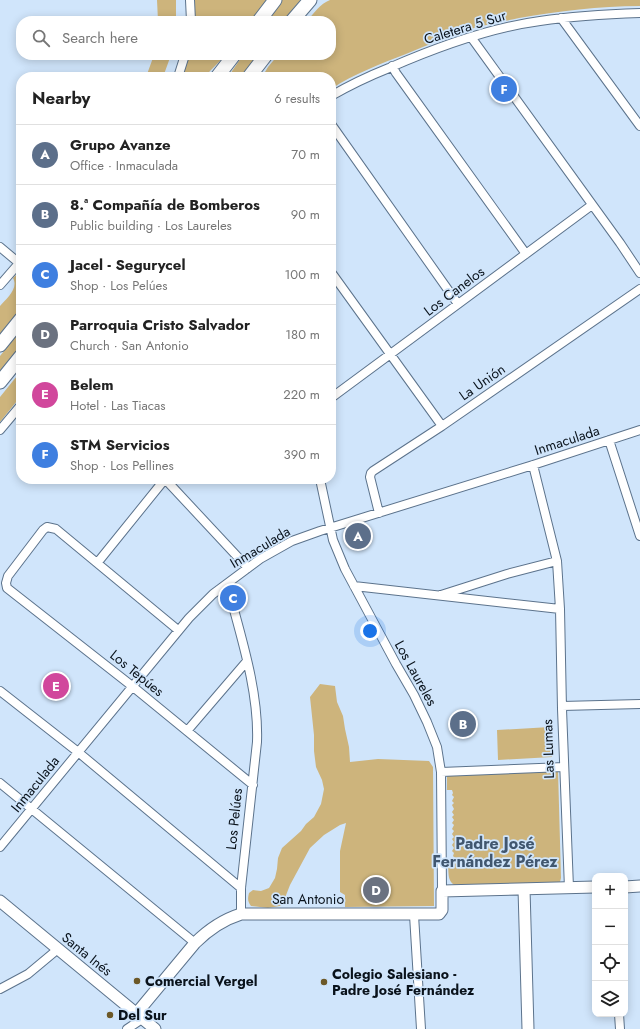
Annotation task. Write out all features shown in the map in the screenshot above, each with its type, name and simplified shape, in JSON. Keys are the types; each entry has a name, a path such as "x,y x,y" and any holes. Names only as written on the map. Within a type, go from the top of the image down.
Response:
{"highway":[{"path":"263,16 275,0"},
{"path":"296,16 310,0"},
{"path":"221,72 230,60"},
{"path":"253,72 262,60"},
{"path":"0,345 16,325"},
{"path":"0,382 16,362"}],"main road":[{"path":"628,887 640,886"},
{"path":"442,891 592,887"},
{"path":"524,889 528,1029"},
{"name":"San Antonio","path":"241,914 438,914 443,909 442,891"},
{"name":"Santa Inés","path":"0,901 155,1029"},
{"path":"139,1016 194,943 203,934 228,918 241,914"}],"street":[{"path":"190,0 191,16"},
{"name":"Caletera 5 Sur","path":"336,93 354,83 418,55 471,37 539,21 592,15 640,13"},
{"path":"561,18 640,126"},
{"path":"471,37 620,243 640,273"},
{"path":"180,72 183,60"},
{"path":"392,66 526,254"},
{"path":"336,131 458,304"},
{"name":"Los Canelos","path":"336,394 592,205"},
{"path":"0,247 16,259"},
{"path":"0,285 16,267"},
{"path":"336,279 442,426"},
{"name":"La Unión","path":"379,513 370,477 373,471 442,426 640,289"},
{"path":"0,430 16,411"},
{"name":"Inmaculada","path":"0,847 178,630 201,605 248,568 274,551 292,541 330,528 534,465 640,430"},
{"path":"609,440 640,536"},
{"name":"Las Lumas","path":"534,465 557,561 560,609 569,888"},
{"path":"161,484 98,562 178,630"},
{"path":"170,484 248,568"},
{"name":"Los Laureles","path":"321,484 333,540 345,568 414,695 437,747 441,772 442,891"},
{"name":"Los Tepúes","path":"98,562 56,529 47,527 43,530 8,576 6,583 7,588 132,686 253,785"},
{"path":"436,596 507,574 557,561"},
{"name":"Los Pelúes","path":"227,584 247,661 258,728 258,742 241,888 241,914"},
{"path":"354,586 560,609"},
{"path":"188,731 247,661"},
{"path":"0,691 78,752 241,888"},
{"path":"562,706 640,704"},
{"path":"441,772 564,767"},
{"path":"0,783 194,943"},
{"path":"414,915 420,1029"},
{"path":"0,989 28,974 58,949"},
{"path":"127,1029 139,1016"},
{"path":"619,1017 620,1029"}],"shaded area":[{"path":"157,0 176,0 176,16 158,16"},
{"path":"194,0 269,0 257,16 195,16"},
{"path":"282,0 305,0 291,16 271,16"},
{"path":"330,0 640,0 640,6 564,11 519,18 477,27 377,66 358,74 336,86 336,72 265,72 274,60 336,60 336,16 311,16 320,6"},
{"path":"152,60 169,60 165,72 148,72"},
{"path":"188,60 221,60 209,72 184,72"},
{"path":"240,60 254,60 244,72 231,72"},
{"path":"16,275 16,315 0,334 0,306 13,290 13,278"},
{"path":"16,336 16,353 0,373 0,356"},
{"path":"16,377 16,402 0,422 0,397"},
{"path":"320,684 335,686 337,702 343,716 349,747 350,762 378,759 429,761 433,767 434,906 345,907 345,895 340,892 340,851 346,823 324,835 310,848 290,885 283,903 280,906 268,908 251,906 249,903 249,893 253,890 261,891 269,888 275,878 278,858 282,848 314,817 321,804 324,789 316,767 310,697"},
{"path":"550,727 552,757 498,760 497,730"},
{"path":"558,770 560,882 557,884 457,887 454,885 449,877 448,864 451,864 455,858 452,851 454,848 452,845 454,842 452,839 454,837 452,834 454,831 452,829 454,825 452,823 454,820 452,817 454,815 452,812 454,809 452,805 454,803 452,801 454,797 452,795 452,790 447,790 447,774"}],"place":[{"name":"STM Servicios","path":"504,89"},
{"name":"Grupo Avanze","path":"358,536"},
{"name":"Jacel - Segurycel","path":"233,598"},
{"name":"Belem","path":"56,686"},
{"name":"8.ª Compañía de Bomberos","path":"463,724"},
{"name":"Parroquia Cristo Salvador","path":"376,890"},
{"name":"Comercial Vergel","path":"137,981"},
{"name":"Colegio Salesiano - Padre José Fernández","path":"324,982"},
{"name":"Del Sur","path":"110,1015"}],"district":[{"name":"Padre José Fernández Pérez","path":"495,852"}]}
